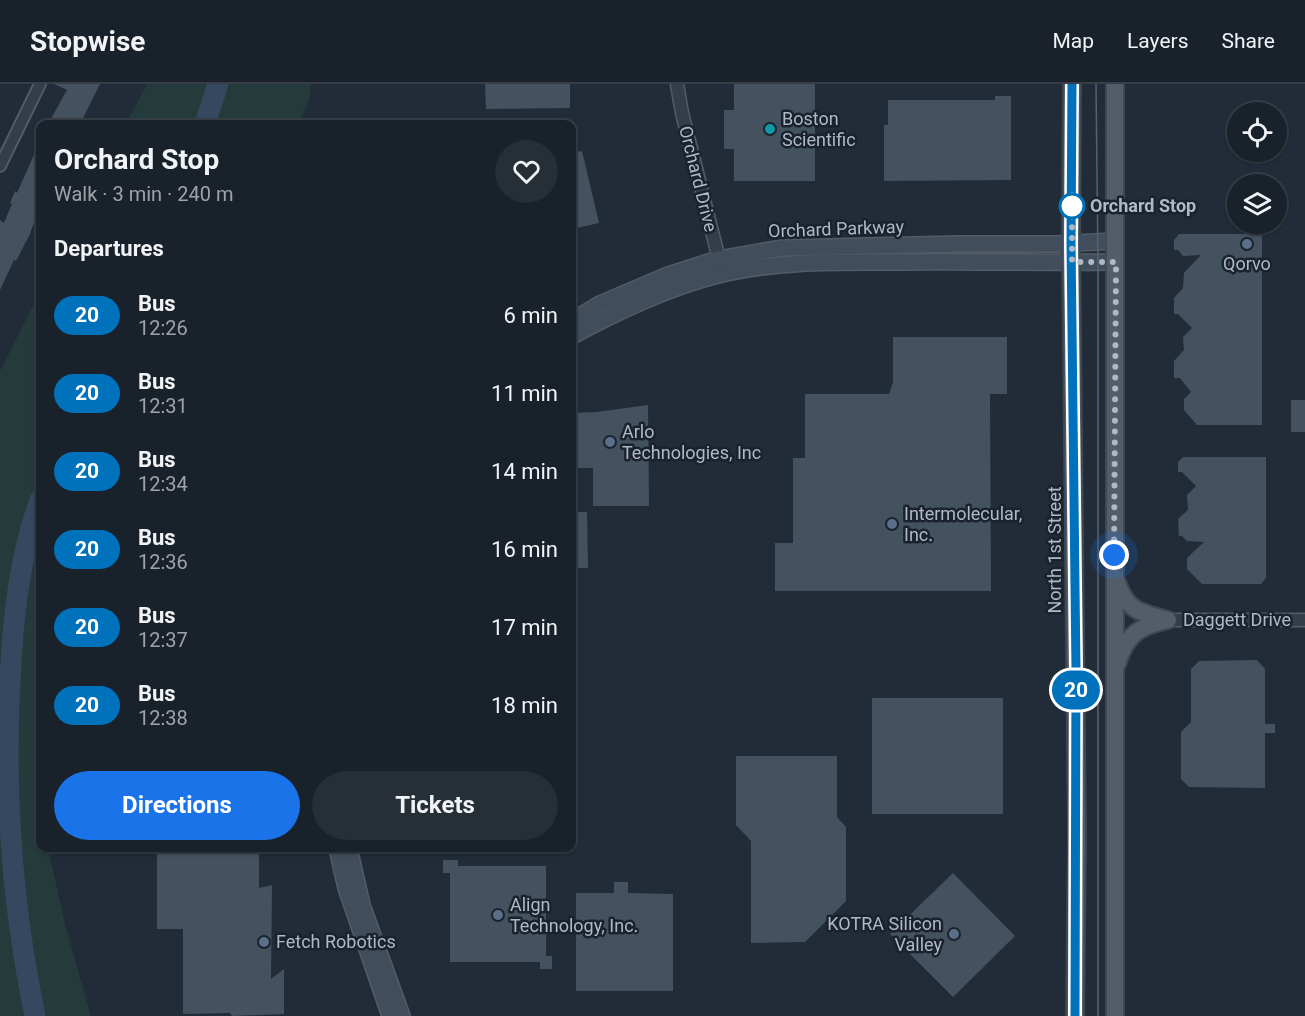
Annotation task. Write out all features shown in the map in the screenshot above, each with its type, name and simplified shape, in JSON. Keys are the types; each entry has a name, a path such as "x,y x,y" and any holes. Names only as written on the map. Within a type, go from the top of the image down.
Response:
{"main road":[{"name":"North 1st Street","path":"1072,84 1071,243 1077,839 1075,1016"},
{"path":"1115,84 1115,1016"},
{"name":"Orchard Parkway","path":"576,320 723,274 865,254 958,244 1116,241"},
{"path":"958,244 958,261"},
{"name":"Orchard Parkway","path":"576,333 604,310 668,275 718,259 782,248 958,261 1116,262"},
{"path":"1114,574 1120,593 1128,605 1136,611 1168,620"},
{"path":"1114,674 1118,659 1130,637 1139,629 1168,620"},
{"path":"338,852 346,888 402,1016"},
{"path":"350,852 390,1016"}],"street":[{"path":"0,166 40,84"},
{"name":"Orchard Drive","path":"677,84 682,113 723,274"},
{"name":"Daggett Drive","path":"1168,620 1305,620"}],"green space":[{"path":"147,84 311,84 309,101 300,120 128,120"},
{"path":"36,300 36,852 49,852 66,928 91,1016 0,1016 0,371"}],"building":[{"path":"54,84 100,84 82,120 50,120 67,90"},
{"path":"485,84 570,84 570,108 486,109"},
{"name":"Boston Scientific","path":"734,84 815,84 815,181 734,181 734,149 724,149 724,110 734,110"},
{"path":"995,96 1011,96 1011,180 884,181 884,125 888,125 888,100 995,100"},
{"path":"36,150 36,218 29,236 16,261 14,260 0,290 0,220 4,223 15,191 17,193"},
{"path":"582,151 599,223 576,228 576,152"},
{"path":"1179,234 1262,234 1262,425 1197,425 1184,410 1184,399 1191,392 1180,378 1174,378 1174,361 1184,350 1183,337 1192,328 1178,314 1174,314 1174,298 1183,288 1184,273 1201,255 1183,256 1178,250 1174,250 1174,240"},
{"name":"Intermolecular, Inc.","path":"893,337 1007,337 1007,394 990,394 991,591 775,591 775,543 793,543 793,458 805,458 805,394 889,394 893,382"},
{"path":"1291,400 1305,400 1305,432 1291,432"},
{"name":"Arlo Technologies, Inc","path":"648,405 649,506 593,506 593,468 576,468 576,413"},
{"path":"1183,457 1266,457 1266,578 1261,584 1202,584 1187,569 1187,558 1204,542 1187,541 1179,536 1178,519 1188,510 1187,495 1196,486 1182,472 1178,472 1178,462"},
{"path":"576,512 587,512 588,568 576,568"},
{"path":"1257,660 1265,669 1265,724 1275,724 1275,733 1265,733 1265,788 1189,787 1181,779 1181,732 1191,722 1191,669 1199,661"},
{"path":"872,698 1003,698 1003,814 872,814"},
{"path":"736,756 837,756 837,817 846,827 846,901 805,942 751,943 751,841 736,825"},
{"path":"157,852 259,852 259,888 272,885 271,979 284,969 284,1014 232,1016 230,1013 183,1014 183,929 157,929"},
{"name":"Align Technology, Inc.","path":"443,860 458,860 458,866 546,866 546,956 552,956 552,969 540,969 540,962 450,962 450,873 443,873"},
{"path":"953,873 1015,936 953,997 890,934"},
{"path":"614,882 628,882 628,893 673,894 673,991 576,991 576,893 614,893"}],"waterway":[{"path":"206,120 218,84"},
{"path":"35,1016 15,891 9,806 8,721 11,656 18,588 36,513"}],"tram line":[{"path":"1096,84 1098,1016"}],"bus line":[{"name":"20","path":"1072,84 1071,243 1077,839 1075,1016"}],"place":[{"name":"Boston Scientific","path":"770,129"},
{"name":"Orchard Stop","path":"1072,206"},
{"name":"Qorvo","path":"1247,244"},
{"name":"Arlo Technologies, Inc","path":"610,442"},
{"name":"Intermolecular, Inc.","path":"892,524"},
{"name":"Align Technology, Inc.","path":"498,915"},
{"name":"KOTRA Silicon Valley","path":"954,934"},
{"name":"Fetch Robotics","path":"264,942"}],"route":[{"path":"1072,206 1072,195 1071,243 1072,262 1116,262 1114,555"}]}
